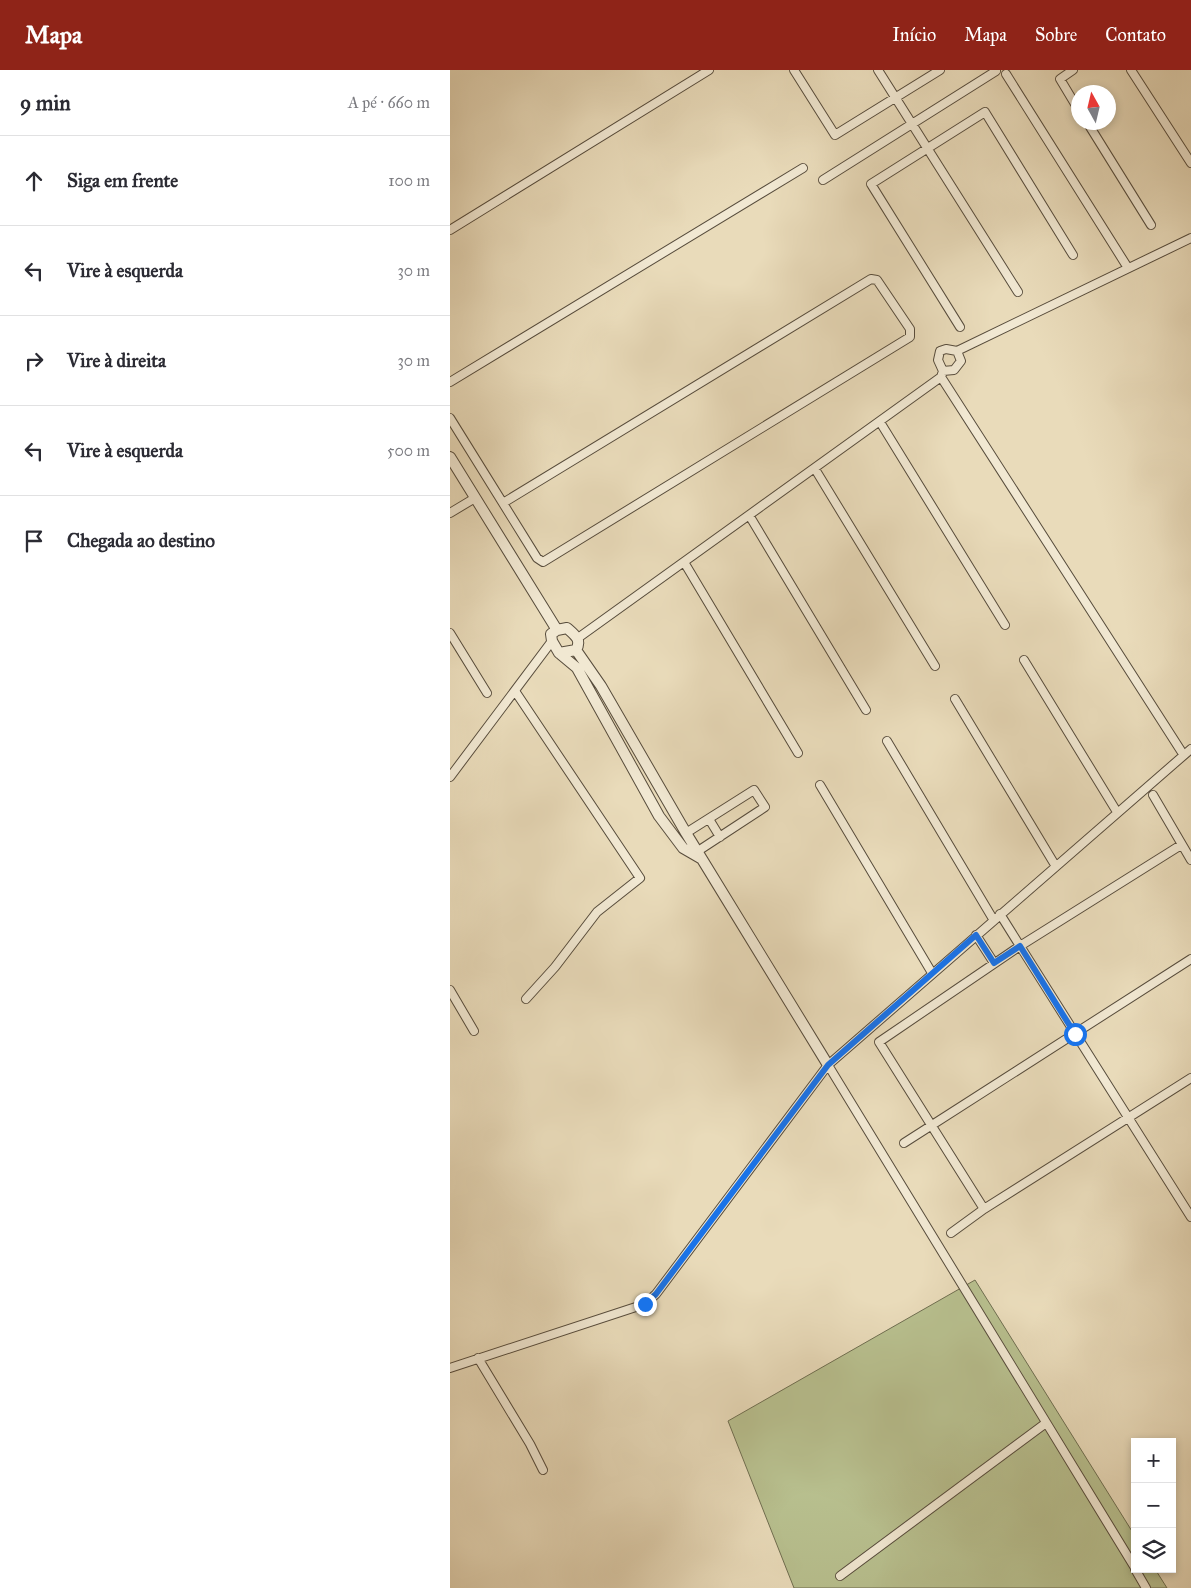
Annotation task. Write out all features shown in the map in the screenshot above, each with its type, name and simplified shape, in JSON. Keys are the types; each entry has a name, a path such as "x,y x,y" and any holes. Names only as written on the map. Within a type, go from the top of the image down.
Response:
{"street":[{"path":"450,230 709,70"},
{"path":"794,70 835,135 940,70"},
{"path":"878,70 1018,292"},
{"path":"1071,97 1060,79 1073,70"},
{"path":"1131,70 1191,163"},
{"path":"823,180 996,71 1001,74 1008,72 1128,268"},
{"path":"960,327 870,184 927,148 985,112 1074,255"},
{"path":"1092,130 1151,225"},
{"path":"450,382 802,168"},
{"path":"1183,754 942,374 938,360 940,351 946,348 957,351 1191,238"},
{"path":"450,418 537,558 543,562 910,337 910,329 876,280 871,279 503,503"},
{"path":"578,638 880,422 942,374 954,370 961,361 957,351"},
{"path":"880,422 1005,625"},
{"path":"450,457 557,630"},
{"path":"815,469 935,666"},
{"path":"450,513 475,498"},
{"path":"749,515 866,710"},
{"path":"684,562 798,753"},
{"path":"576,650 579,644 578,638 567,628 557,630 551,634 552,641 559,653 577,668 659,816 683,848 700,855"},
{"path":"450,634 487,693"},
{"path":"450,777 552,641"},
{"path":"559,653 576,650"},
{"path":"576,650 601,686 686,833 1131,1562"},
{"path":"1024,660 1117,812"},
{"path":"515,691 640,878 597,912 555,967 526,999"},
{"path":"955,699 1055,865"},
{"path":"887,741 993,920"},
{"path":"450,1368 645,1304 656,1294 828,1065 1055,865 1191,749"},
{"path":"820,785 932,973"},
{"path":"686,833 754,790 765,807 720,837 700,855"},
{"path":"1153,795 1191,860"},
{"path":"709,818 720,837"},
{"path":"984,1208 879,1042 1020,946 1181,845"},
{"path":"1000,914 1191,1217"},
{"path":"976,935 994,963"},
{"path":"904,1143 1191,958"},
{"path":"450,990 474,1031"},
{"path":"951,1233 984,1208 1129,1119 1191,1078"},
{"path":"1183,1204 1191,1199"},
{"path":"478,1358 530,1444 543,1470"},
{"path":"840,1576 1046,1423"},
{"path":"1137,1573 1146,1588"}],"green space":[{"path":"975,1280 1131,1530 1131,1573 1158,1573 1167,1588 794,1588 728,1421"}],"route":[{"path":"645,1304 656,1294 828,1065 976,935 994,963 1020,946 1075,1034"}]}
